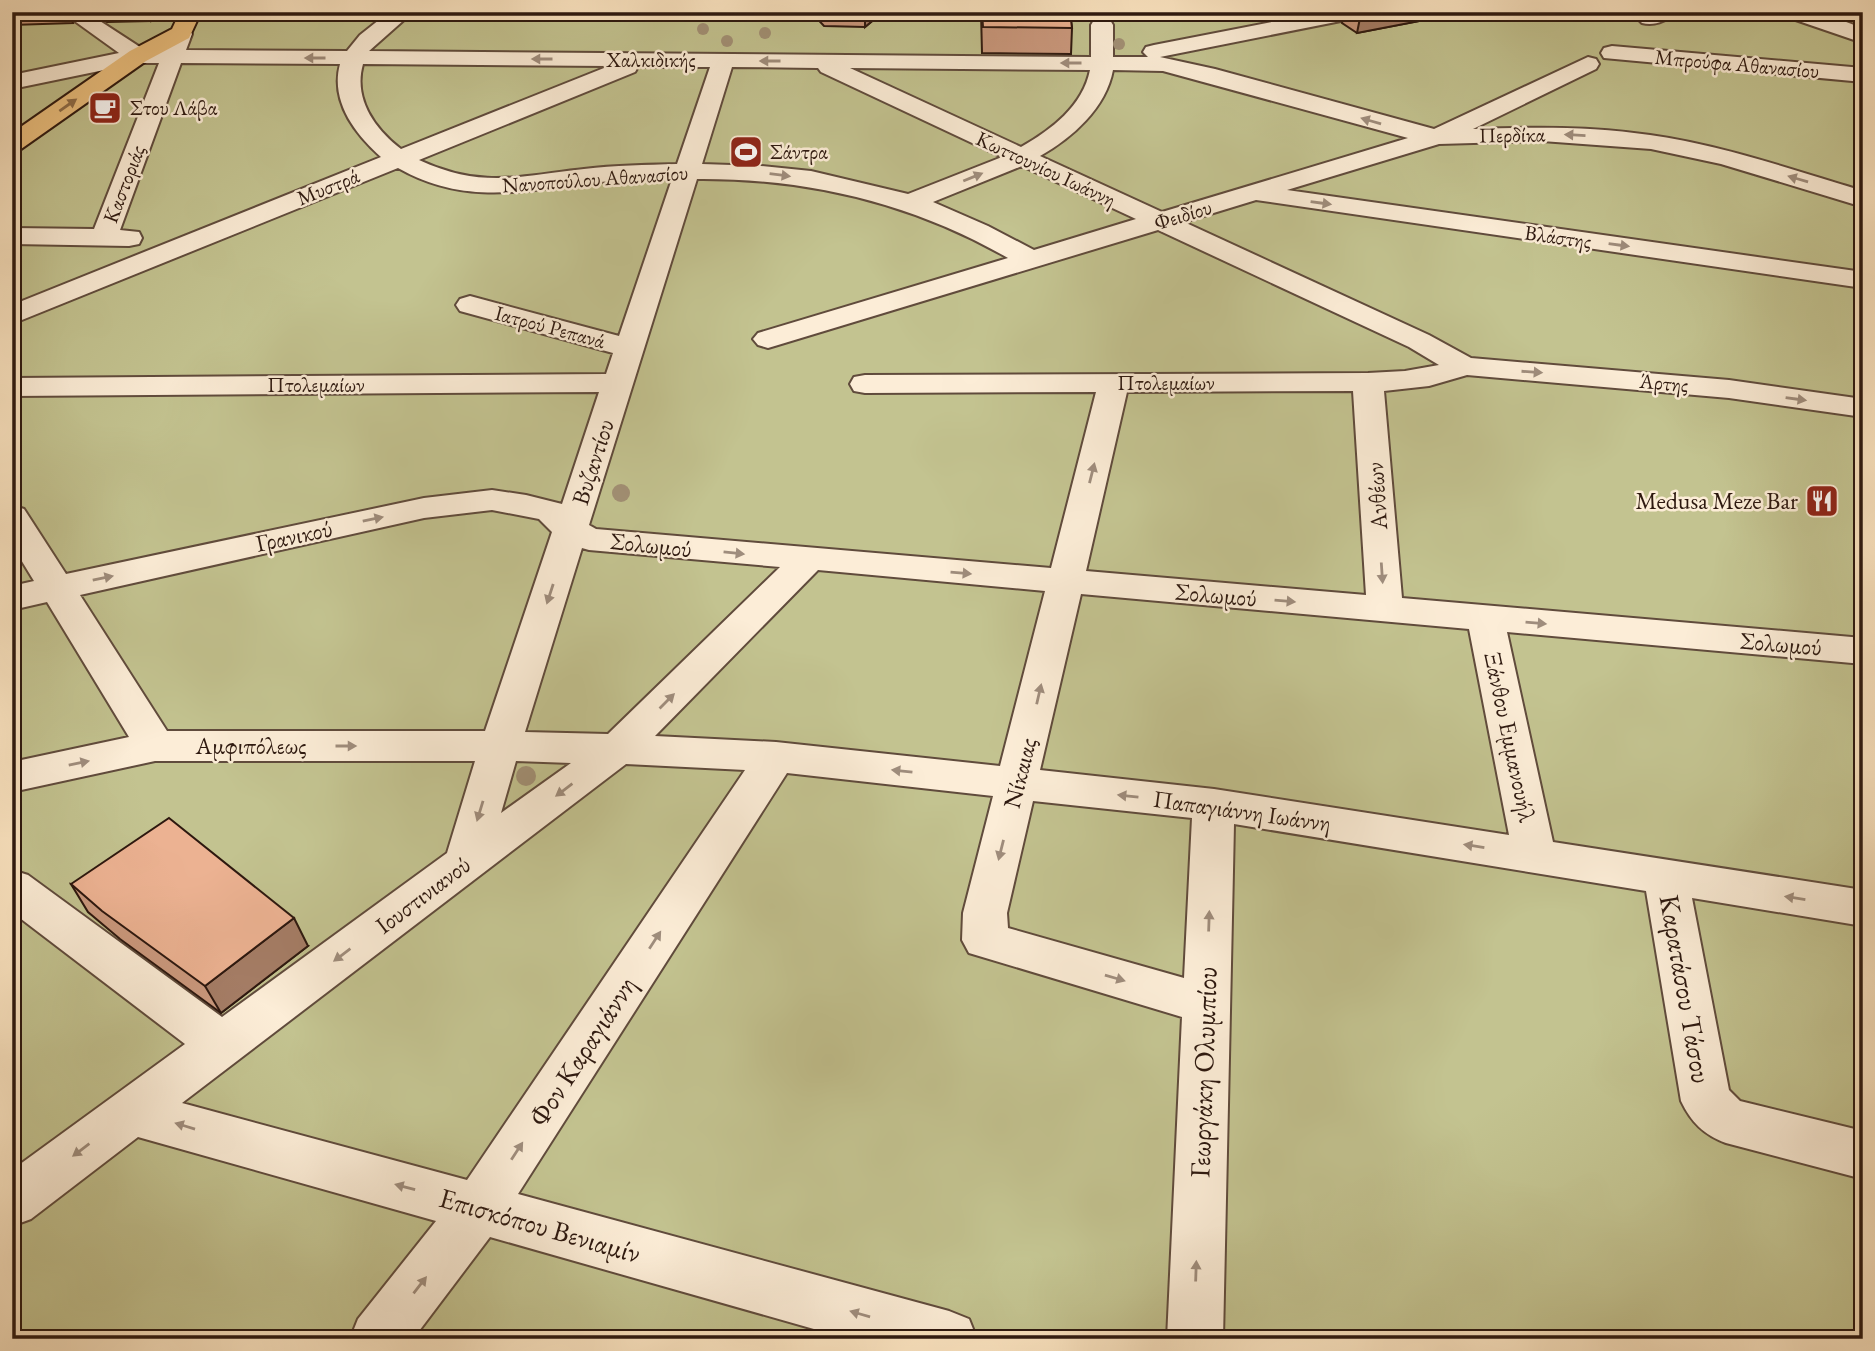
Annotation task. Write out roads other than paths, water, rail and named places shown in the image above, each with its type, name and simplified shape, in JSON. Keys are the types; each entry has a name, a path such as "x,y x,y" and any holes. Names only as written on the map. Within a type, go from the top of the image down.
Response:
{"main road":[{"path":"12,144 186,23"}],"street":[{"path":"72,12 138,56"},
{"path":"397,159 366,129 358,117 349,89 351,58 374,33 403,12"},
{"path":"1152,53 1323,15 1356,12"},
{"path":"1804,14 1863,37"},
{"name":"Καστοριάς","path":"104,238 186,23"},
{"path":"910,202 1022,157 1062,131 1079,114 1098,83 1102,63 1102,23"},
{"name":"Χαλκιδικής","path":"12,82 138,56 1102,63 1152,53"},
{"name":"Περδίκα","path":"1152,53 1207,74 1396,128 1437,136 1517,133 1625,139 1726,158 1863,199"},
{"name":"Μπρούφα Αθανασίου","path":"1612,53 1863,75"},
{"name":"Μυστρά","path":"12,315 643,60"},
{"name":"Βυζαντίου","path":"464,864 723,60"},
{"name":"Κωττουνίου Ιωάννη","path":"818,61 1419,341 1464,366"},
{"name":"Φειδίου","path":"768,338 1160,222 1437,136 1588,64"},
{"name":"Νανοπούλου Αθανασίου","path":"397,159 456,183 490,187 596,174 687,171 732,171 812,179 910,202 984,231 1032,260"},
{"name":"Βλάστης","path":"1254,193 1863,280"},
{"path":"12,236 198,240"},
{"name":"Ιατρού Ρεπανά","path":"470,305 630,348"},
{"name":"Πτολεμαίων","path":"865,384 1368,382 1412,380 1441,375 1464,366"},
{"name":"Άρτης","path":"1464,366 1729,389 1863,408"},
{"name":"Ανθέων","path":"1368,382 1385,610"},
{"name":"Πτολεμαίων","path":"12,387 619,383"},
{"name":"Νίκαιας","path":"1114,383 985,913 985,940 1206,1004"},
{"name":"Γρανικού","path":"12,598 424,508 492,500 526,505 551,512 571,530"},
{"path":"12,516 155,746"},
{"name":"Σολωμού","path":"571,530 589,539 808,560 1863,651"},
{"name":"Ιουστινιανού","path":"12,1201 618,749 808,560"},
{"name":"Ξάνθου Εμμανουήλ","path":"1485,618 1535,856"},
{"name":"Αμφιπόλεως","path":"12,777 155,746 500,746 618,749"},
{"name":"Παπαγιάννη Ιωάννη","path":"618,749 775,757 1214,805 1863,908"},
{"name":"Φον Καραγιάννη","path":"378,1339 479,1208 775,757"},
{"name":"Γεωργάκη Ολυμπίου","path":"1195,1339 1214,805"},
{"name":"Καρατάσου Τάσου","path":"1666,877 1706,1101 1726,1120 1863,1155"},
{"path":"12,887 222,1045"},
{"name":"Επισκόπου Βενιαμίν","path":"131,1112 949,1339"}],"place":[{"name":"Στου Λάβα","path":"105,108"},
{"name":"Σάντρα","path":"746,152"},
{"name":"Medusa Meze Bar","path":"1822,501"}]}
